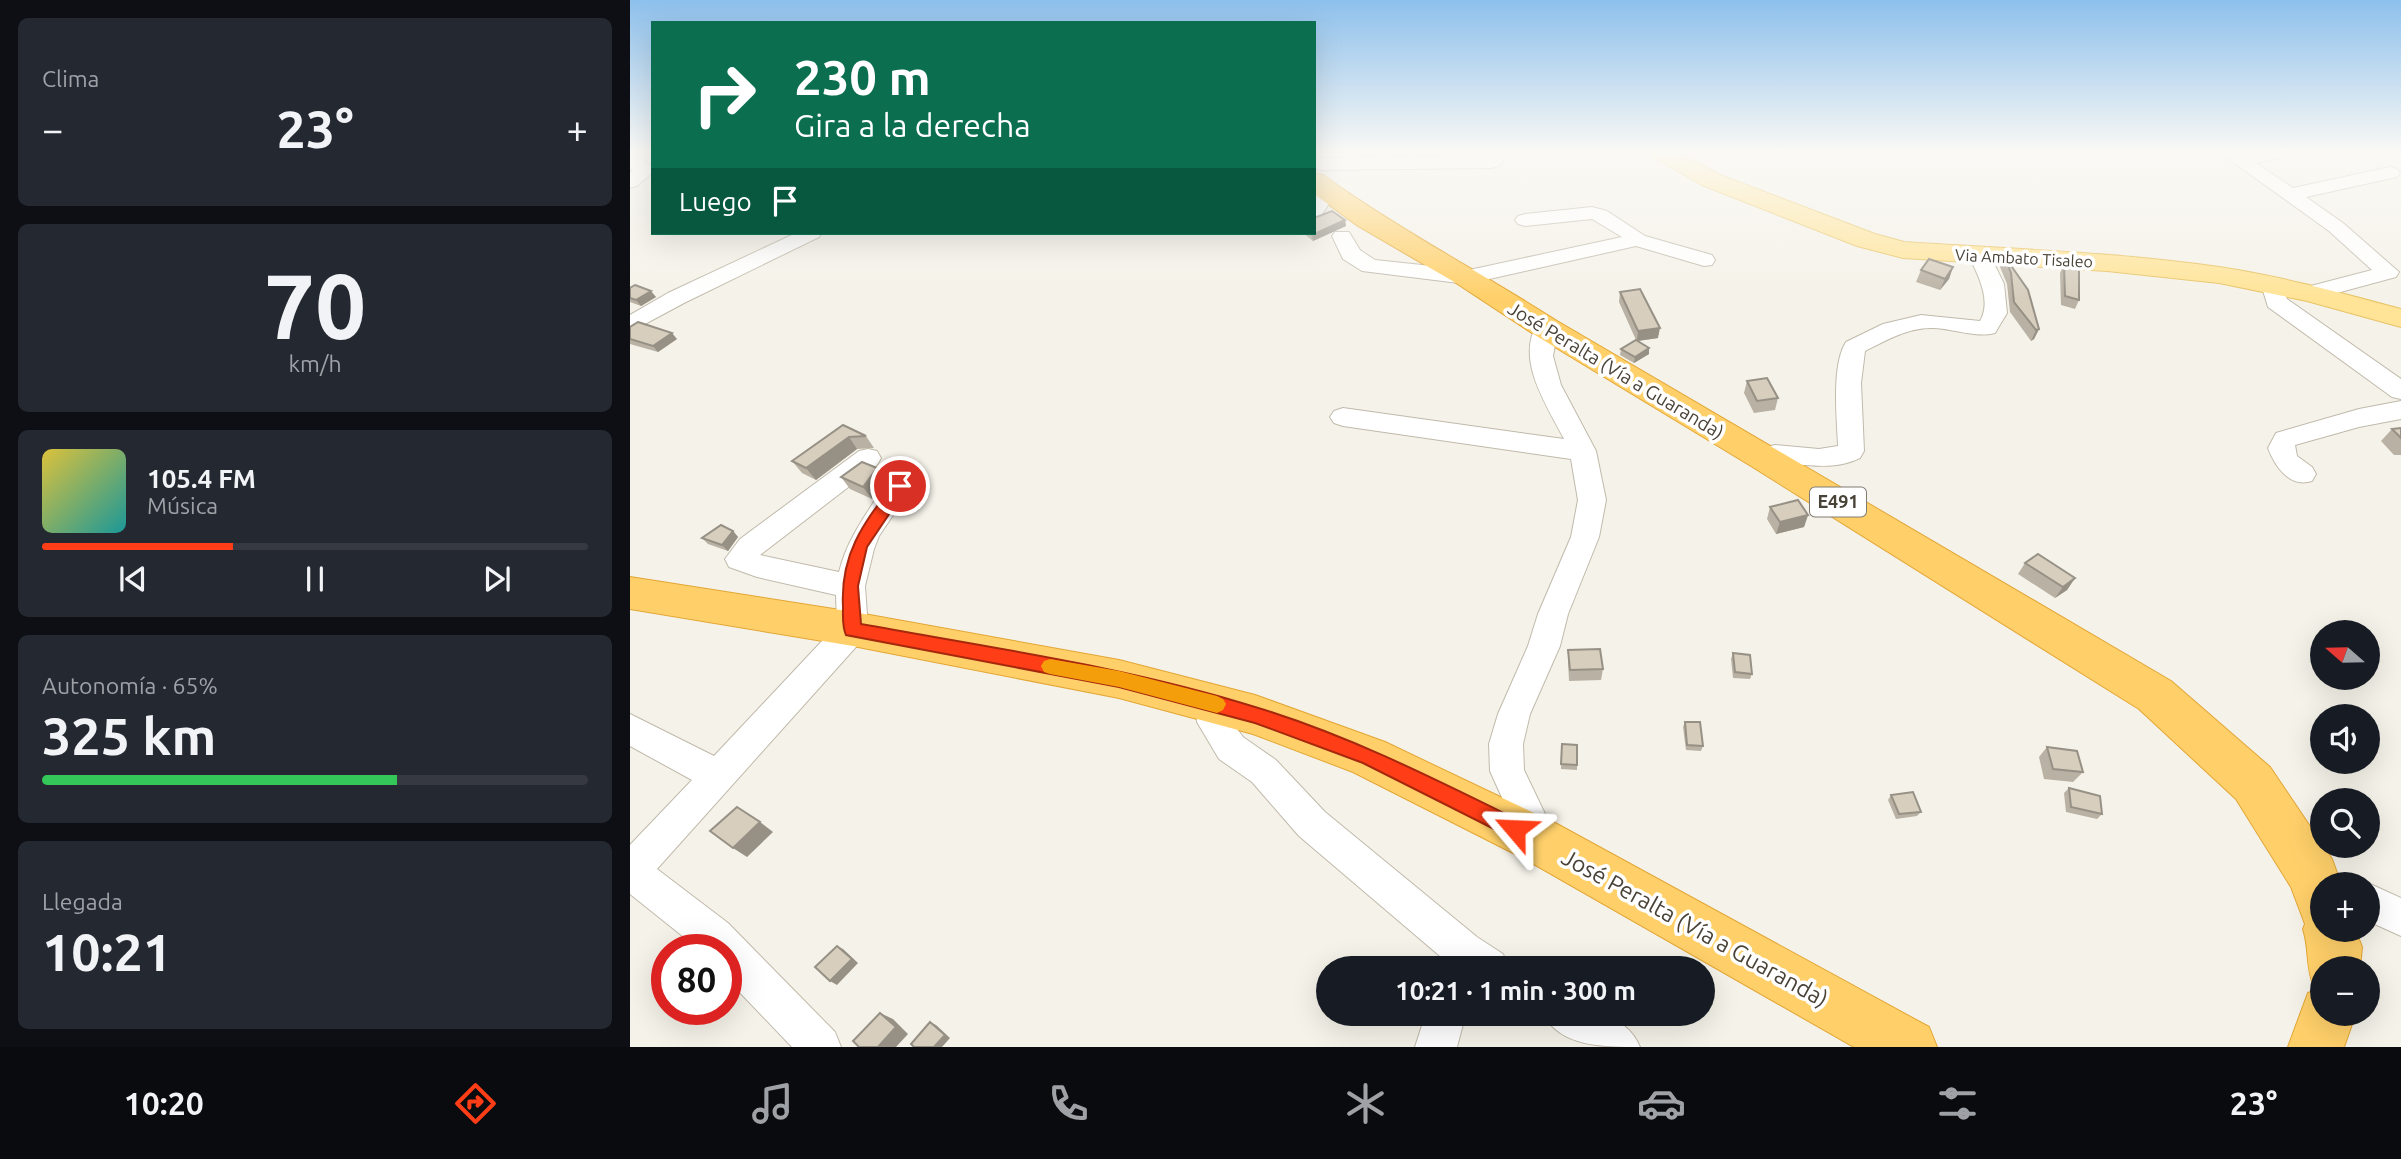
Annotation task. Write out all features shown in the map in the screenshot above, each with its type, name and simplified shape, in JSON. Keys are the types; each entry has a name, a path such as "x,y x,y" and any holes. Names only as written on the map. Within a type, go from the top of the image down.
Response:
{"highway":[{"name":"José Peralta (Vía a Guaranda)","path":"1322,208 1380,227 1465,276 1546,328 2155,695 2253,783 2311,872"},
{"name":"José Peralta (Vía a Guaranda)","path":"630,593 851,608 1255,715 1369,757 1539,841 1909,1047"},
{"path":"2316,1047 2324,1026"}],"main road":[{"name":"Via Ambato Tisaleo","path":"1765,201 1866,240 1903,250 2157,268 2272,284 2311,292 2401,318"}],"street":[{"path":"2298,201 2336,228 2388,272 2311,292"},
{"path":"1322,208 1350,254 1370,266 1465,276 1634,239 1704,260"},
{"path":"1525,220 1592,213 1635,236 1634,239"},
{"path":"630,325 676,298 808,235"},
{"path":"1764,457 1777,452 1832,458 1844,456 1851,451 1849,383 1854,347 1902,325 1933,321 1970,328 1987,328 1996,313 1993,284 1980,256"},
{"path":"2272,284 2276,302 2401,390"},
{"path":"1539,841 1507,771 1506,744 1514,714 1544,646 1553,614 1585,537 1592,500 1583,451 1549,386 1541,356 1546,328"},
{"path":"2302,474 2286,461 2281,448 2285,439 2359,418 2401,410"},
{"path":"1343,416 1583,451"},
{"path":"851,608 739,559 750,547 867,458"},
{"path":"820,1047 714,937 631,871 719,776 851,608 859,547 900,486 903,477"},
{"path":"1212,703 1213,722 1231,748 1264,771 1312,824 1463,956"},
{"path":"630,729 719,776"},
{"path":"2380,907 2401,917"},
{"path":"1436,1047 1442,1026"},
{"path":"1584,1026 1619,1047"}],"building":[{"path":"1332,211 1345,220 1316,233 1316,217"},
{"path":"2005,257 2028,290 2039,329 2036,330 2014,302 2011,273"},
{"path":"1929,259 1953,267 1945,279 1921,270"},
{"path":"2064,264 2079,267 2079,300 2065,296"},
{"path":"635,285 651,291 636,300 630,298 630,288"},
{"path":"1640,289 1660,328 1638,331 1620,292"},
{"path":"638,322 672,333 653,346 630,339 630,327"},
{"path":"1636,340 1649,348 1635,357 1621,349"},
{"path":"1767,378 1778,398 1757,401 1747,381"},
{"path":"843,425 866,436 849,437 806,468 792,461"},
{"path":"2401,428 2401,438 2392,429"},
{"path":"862,462 877,468 863,487 841,477"},
{"path":"1798,500 1808,515 1780,522 1770,507"},
{"path":"721,525 733,531 722,545 702,538"},
{"path":"2038,554 2075,578 2063,587 2025,563"},
{"path":"1600,649 1603,669 1570,670 1568,650"},
{"path":"1733,653 1750,655 1752,674 1735,672"},
{"path":"1685,722 1700,722 1703,746 1687,745"},
{"path":"1562,744 1577,745 1577,765 1561,764"},
{"path":"2047,747 2077,751 2083,772 2053,769"},
{"path":"2069,788 2100,796 2102,814 2071,807"},
{"path":"1913,792 1921,812 1899,814 1891,795"},
{"path":"737,807 760,822 733,848 710,831"},
{"path":"837,946 852,959 830,981 815,967"},
{"path":"880,1013 896,1027 878,1047 859,1047 853,1041"},
{"path":"930,1022 945,1035 934,1047 914,1047 911,1044"}],"slow traffic":[{"path":"1050,666 1119,679 1217,704"}],"route":[{"path":"900,486 859,547 850,586 852,629 1119,679 1255,715 1369,757 1515,829"}]}
